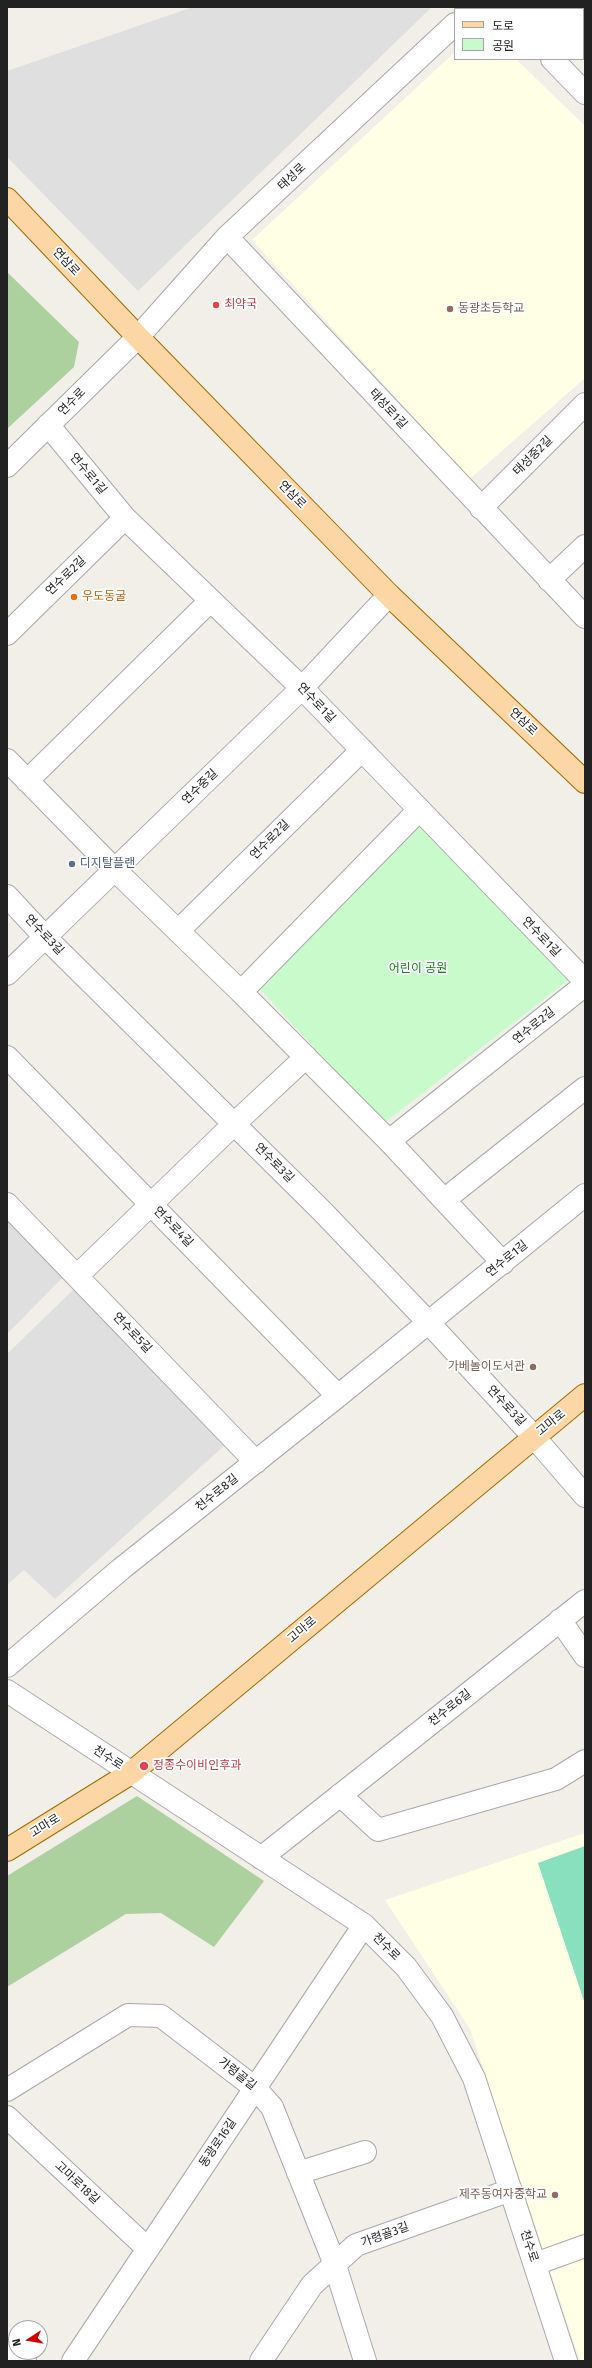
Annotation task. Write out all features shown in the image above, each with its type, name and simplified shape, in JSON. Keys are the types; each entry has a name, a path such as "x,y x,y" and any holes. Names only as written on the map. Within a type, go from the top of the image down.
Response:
{"main road":[{"name":"연삼로","path":"7,199 138,337 389,595 585,782"},
{"name":"고마로","path":"7,1850 131,1773 585,1395"}],"street":[{"name":"태성로","path":"138,337 227,237 454,25"},
{"path":"553,60 585,93"},
{"name":"태성로1길","path":"227,237 585,617"},
{"name":"연수로","path":"7,466 138,337"},
{"name":"태성중2길","path":"481,508 585,404"},
{"name":"연수로1길","path":"48,425 125,518 302,688 585,981"},
{"name":"연수로2길","path":"7,634 125,518"},
{"path":"549,580 585,546"},
{"name":"연수중길","path":"7,974 302,688 389,595"},
{"path":"27,781 210,601"},
{"name":"연수로2길","path":"178,931 362,750"},
{"path":"7,760 114,869 241,992 389,1141 503,1262"},
{"path":"241,992 419,810"},
{"name":"연수로3길","path":"7,896 45,937 234,1124 429,1323 534,1437 585,1496"},
{"name":"연수로2길","path":"389,1141 585,985"},
{"name":"연수로4길","path":"7,1057 338,1396"},
{"path":"77,1276 234,1124 306,1057"},
{"path":"444,1200 585,1088"},
{"name":"연수로1길","path":"429,1323 585,1195"},
{"name":"연수로5길","path":"7,1204 256,1462"},
{"name":"천수로8길","path":"7,1666 122,1569 429,1323"},
{"name":"천수로6길","path":"261,1858 585,1601"},
{"path":"560,1620 585,1656"},
{"name":"천수로","path":"7,1691 364,1925 406,1967 442,2016 474,2078 566,2361"},
{"path":"340,1795 378,1830 556,1779 585,1761"},
{"name":"동광로16길","path":"73,2361 364,1925"},
{"name":"가령골길","path":"7,2090 128,2015 161,2016 255,2088 272,2108 334,2262 365,2361"},
{"name":"고마로18길","path":"7,2117 148,2249"},
{"path":"298,2173 365,2152"},
{"name":"가령골3길","path":"261,2361 312,2284 334,2262 356,2245 511,2190"},
{"path":"535,2264 585,2246"},
{"path":"7,2350 25,2361"}],"shaded area":[{"path":"193,7 432,7 138,291 7,157 7,71"},
{"name":"동광초등학교","path":"454,53 454,60 517,60 585,126 585,378 470,479 252,240"},
{"path":"7,1218 64,1276 7,1334"},
{"path":"77,1286 225,1445 55,1599 24,1570 7,1585 7,1354"},
{"name":"제주동여자중학교","path":"585,1833 585,2361 580,2361 470,2029 385,1900"}],"green space":[{"path":"7,272 79,342 74,367 7,429"},
{"name":"어린이 공원","path":"419,823 570,979 384,1123 258,987"},
{"path":"137,1796 264,1881 214,1947 161,1913 126,1914 7,1987 7,1876"},
{"path":"585,1846 585,2004 538,1863"}],"place":[{"name":"최약국","path":"216,305"},
{"name":"동광초등학교","path":"450,309"},
{"name":"우도동굴","path":"74,597"},
{"name":"디지탈플랜","path":"72,864"},
{"name":"가베놀이도서관","path":"533,1367"},
{"name":"정종수이비인후과","path":"144,1766"},
{"name":"제주동여자중학교","path":"555,2195"}]}
